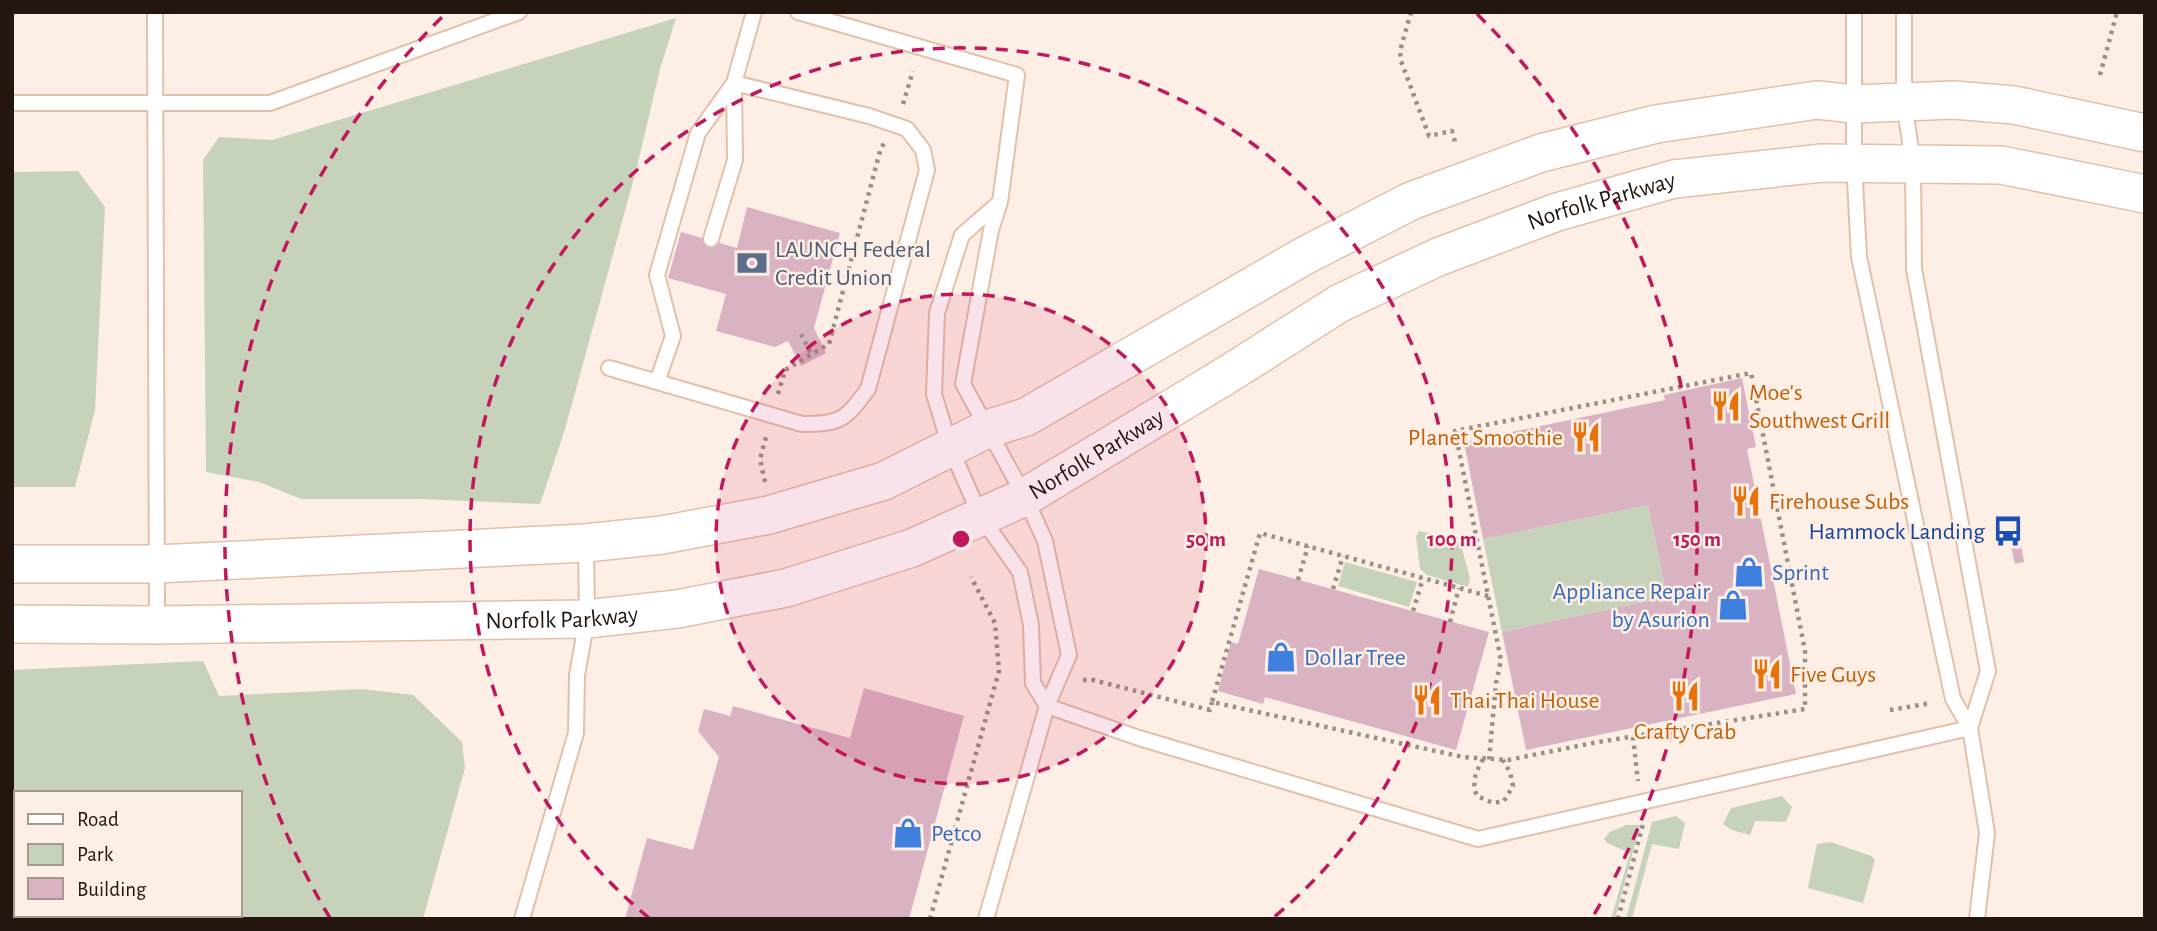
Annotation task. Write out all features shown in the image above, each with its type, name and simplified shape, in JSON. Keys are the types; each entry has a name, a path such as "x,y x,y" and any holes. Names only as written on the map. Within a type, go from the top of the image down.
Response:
{"street":[{"path":"12,564 157,564 586,543 662,535 769,515 884,481 987,429 1026,417 1304,256 1411,201 1541,153 1656,124 1817,100 1854,104 1954,100 2014,105 2145,133"},
{"name":"Norfolk Parkway","path":"12,624 157,625 587,619 677,608 786,588 912,548 1025,497 1340,303 1438,257 1557,212 1674,179 1854,162 2001,165 2145,194"}],"lane":[{"path":"155,12 157,625"},
{"path":"12,103 270,103 519,12"},
{"path":"711,239 735,160 734,83 754,12"},
{"path":"799,12 1017,75 1000,202 991,230 963,384 1025,497 1045,541 1069,655 1046,706 986,919"},
{"path":"1854,12 1854,162 1859,257 1953,699 1970,728 1987,833 1977,919"},
{"path":"1904,12 1904,102 1913,163 1914,269 1989,671 1970,728"},
{"path":"609,368 802,424 829,424 850,414 868,389 928,170 923,150 907,129 869,116 734,83"},
{"path":"657,382 673,335 657,275 698,133 734,83"},
{"path":"1000,202 962,235 937,313 934,394 950,447 981,517 1020,572 1031,625 1032,678 1046,706 1139,738 1478,839 1970,728"},
{"path":"522,919 576,733 577,675 587,619 586,543"}],"path":[{"path":"1411,12 1400,51 1408,83 1429,136 1452,131 1455,142"},
{"path":"2100,75 2117,12"},
{"path":"766,484 760,459 785,370 829,344 880,151 901,111 913,71"},
{"path":"801,334 811,354"},
{"path":"1212,702 1463,757 1486,759 1503,760 1805,709 1805,651 1751,373 1455,431 1501,660 1486,759 1475,775 1473,786 1477,796 1493,803 1504,801 1513,786 1510,772 1503,760"},
{"path":"1058,679 1093,680 1210,710 1260,533 1488,596"},
{"path":"1298,580 1308,546"},
{"path":"1333,589 1343,556"},
{"path":"930,919 999,671 995,624 971,578"},
{"path":"1413,611 1423,578"},
{"path":"1450,622 1459,588"},
{"path":"997,677 1032,678"},
{"path":"1890,710 1933,703"}],"green space":[{"path":"676,18 660,69 637,167 565,429 540,504 419,499 301,499 259,482 206,472 203,160 219,137 272,140"},
{"path":"78,171 105,207 95,410 75,487 12,487 12,172"},
{"path":"1648,505 1667,597 1502,632 1483,539"},
{"path":"1419,531 1460,541 1470,578 1468,587 1427,575 1420,569 1416,537"},
{"path":"1345,562 1417,582 1409,607 1338,586"},
{"path":"203,661 219,696 362,689 413,695 462,742 465,768 423,919 12,919 12,670"},
{"path":"1782,796 1792,807 1786,822 1755,821 1750,835 1732,830 1723,824 1731,808"},
{"path":"1676,816 1685,823 1679,849 1652,844 1632,919 1626,919 1652,822"},
{"path":"1626,825 1640,825 1615,919 1611,919 1630,853 1604,839 1610,832"},
{"path":"1831,842 1871,856 1875,860 1863,903 1808,888 1817,844"}],"building":[{"name":"LAUNCH Federal Credit Union","path":"747,207 840,233 814,328 826,353 801,366 788,341 775,347 716,331 726,294 668,278 681,232 737,248"},
{"path":"1742,378 1756,447 1747,449 1796,694 1526,750 1502,632 1667,597 1648,505 1483,539 1464,442 1665,400 1664,395"},
{"path":"2021,545 2024,562 2015,564 2011,547"},
{"path":"1259,569 1489,632 1456,750 1265,697 1263,704 1218,691 1231,642 1238,644"},
{"path":"864,688 964,716 909,919 625,919 647,838 693,850 719,757 698,731 704,709 730,716 733,706 850,738"}],"place":[{"name":"LAUNCH Federal Credit Union","path":"752,263"},
{"name":"Moe's Southwest Grill","path":"1726,406"},
{"name":"Planet Smoothie","path":"1586,437"},
{"name":"Firehouse Subs","path":"1746,501"},
{"name":"Hammock Landing","path":"2008,531"},
{"name":"Sprint","path":"1749,572"},
{"name":"Appliance Repair by Asurion","path":"1733,605"},
{"name":"Dollar Tree","path":"1281,657"},
{"name":"Five Guys","path":"1767,674"},
{"name":"Crafty Crab","path":"1685,696"},
{"name":"Thai Thai House","path":"1427,700"},
{"name":"Petco","path":"908,833"}]}
